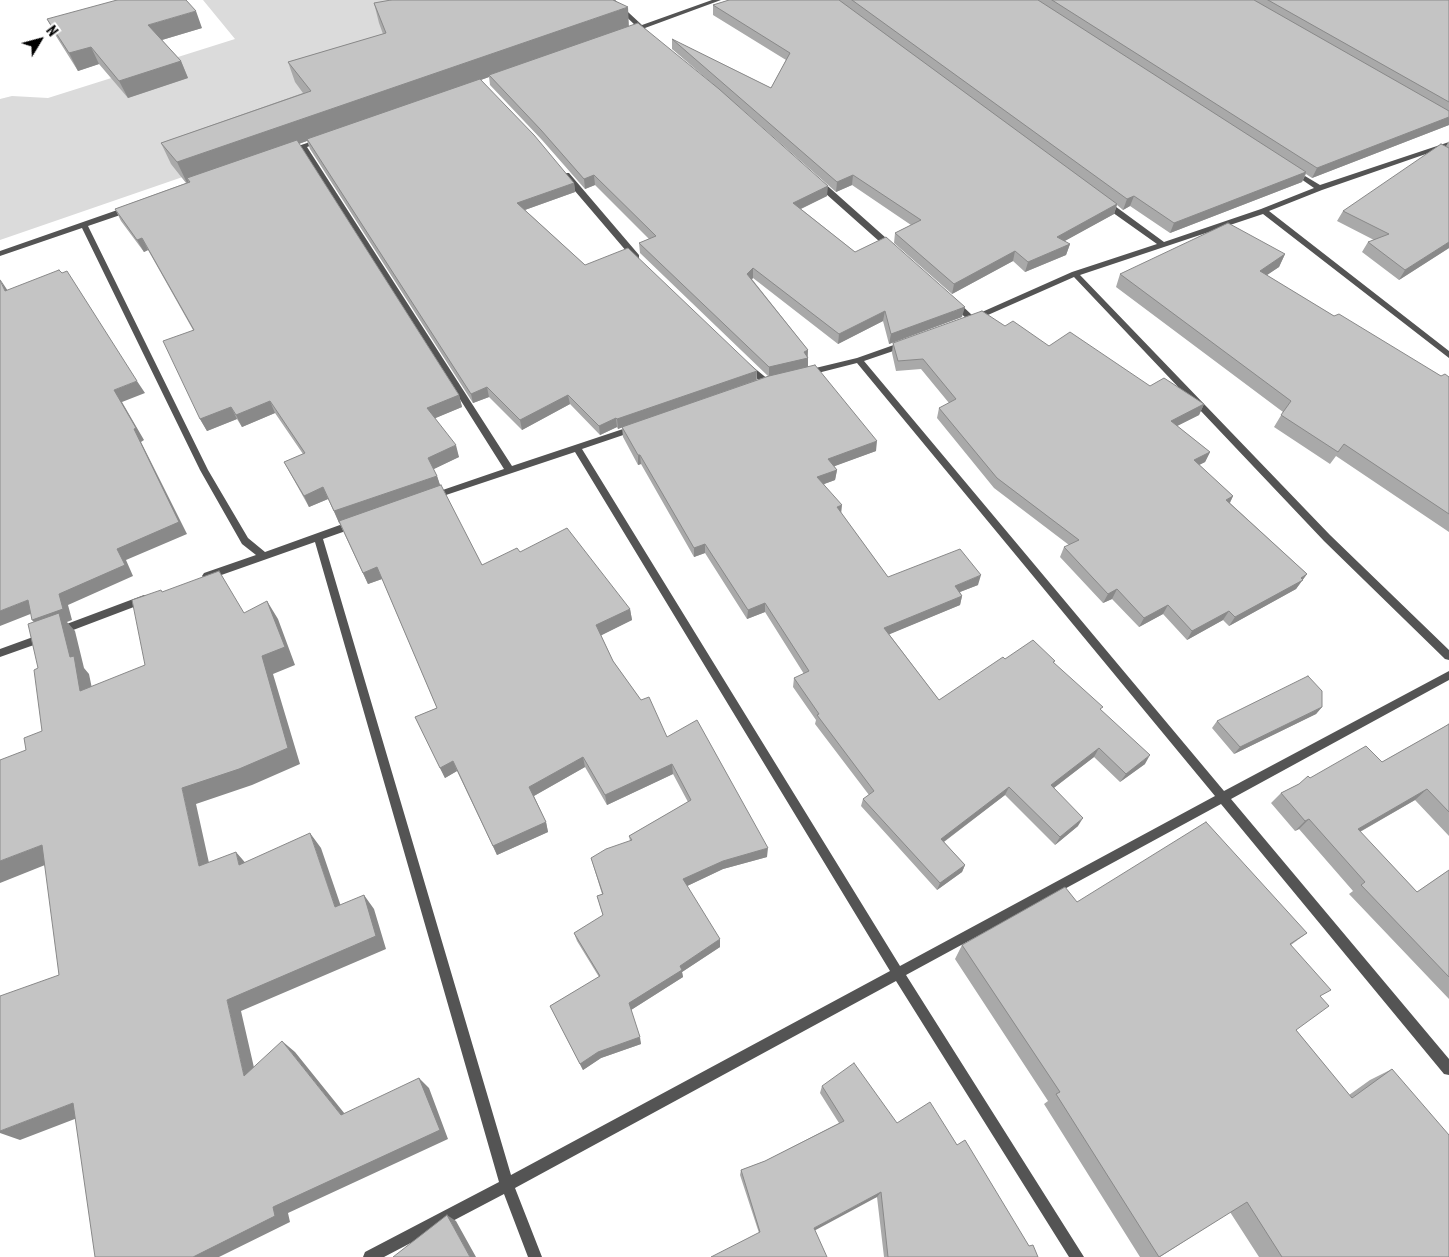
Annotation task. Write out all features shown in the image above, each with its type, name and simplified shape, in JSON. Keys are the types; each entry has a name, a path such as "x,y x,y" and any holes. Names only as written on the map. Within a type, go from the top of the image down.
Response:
{"street":[{"path":"612,0 648,33"},
{"path":"622,34 718,0"},
{"path":"284,153 330,137"},
{"path":"950,300 968,321 1075,274 1264,210 1320,188 1439,151 1449,144"},
{"path":"303,146 509,469"},
{"path":"558,165 642,263"},
{"path":"1286,167 1320,188"},
{"path":"810,175 899,254"},
{"path":"1100,199 1163,245"},
{"path":"0,254 139,206"},
{"path":"1264,210 1449,355"},
{"path":"84,225 204,470 245,541 263,555"},
{"path":"1075,274 1327,538 1449,656"},
{"path":"794,376 859,360 912,341"},
{"path":"738,356 766,382"},
{"path":"859,360 1449,1069"},
{"path":"756,386 775,380"},
{"path":"427,498 643,425"},
{"path":"577,448 898,973 1077,1257"},
{"path":"200,579 263,555 364,521"},
{"path":"318,537 507,1186 536,1257"},
{"path":"0,653 154,596"},
{"path":"370,1257 507,1186 1449,675"}],"shaded area":[{"path":"203,0 603,0 629,23 0,240 0,99 12,96 48,98 235,39"}],"building":[{"path":"117,0 186,0 196,11 148,25 181,61 119,81 91,47 69,53 47,19"},
{"path":"391,0 613,0 628,7 177,162 161,143 311,91 288,62 386,33 374,3"},
{"path":"729,0 839,0 1117,204 1057,237 1070,244 1028,262 1015,251 954,284 895,233 921,220 853,175 837,182 672,39 771,88 790,53 713,5"},
{"path":"852,0 1038,0 1306,172 1174,223 1134,196 1127,199"},
{"path":"1052,0 1254,0 1449,111 1449,117 1317,168"},
{"path":"1268,0 1449,0 1449,102"},
{"path":"638,23 719,89 828,186 793,203 855,252 886,237 965,307 891,334 885,311 839,334 753,268 747,274 808,350 804,352 808,358 769,367 639,243 656,236 594,175 584,179 489,75"},
{"path":"480,79 534,135 574,183 517,203 585,265 628,248 757,371 616,418 599,426 568,395 520,420 487,387 471,394 307,139"},
{"path":"297,140 459,395 427,408 456,445 428,458 437,476 334,511 323,487 304,496 284,462 305,453 270,401 236,415 231,407 200,419 163,341 194,330 142,238 137,240 115,209 190,182 187,178"},
{"path":"1441,144 1449,148 1449,242 1405,270 1368,242 1389,234 1343,211"},
{"path":"1228,223 1285,254 1260,271 1334,316 1339,314 1441,376 1445,374 1449,377 1449,514 1344,444 1338,452 1281,415 1291,401 1120,274"},
{"path":"59,270 62,273 67,271 137,381 114,390 136,428 134,429 179,522 117,549 125,565 59,594 63,609 32,620 28,600 0,611 0,280 5,291"},
{"path":"982,311 1005,326 1013,321 1049,346 1070,332 1150,386 1164,378 1204,404 1171,421 1210,452 1194,460 1233,496 1226,500 1307,574 1301,578 1303,580 1235,617 1229,611 1192,631 1168,605 1144,618 1117,589 1108,594 1064,547 1079,540 997,478 939,408 956,399 923,359 898,361 893,343"},
{"path":"815,365 877,441 828,459 837,470 817,477 842,505 837,507 888,577 960,549 981,575 955,586 962,596 884,628 939,700 1003,657 1005,659 1033,640 1055,661 1053,662 1103,707 1100,709 1150,755 1126,774 1099,748 1051,785 1083,818 1060,837 1009,787 941,839 965,865 940,883 863,799 874,791 817,715 819,714 794,678 809,671 765,603 748,610 705,544 694,548 622,427 769,376"},
{"path":"441,485 482,565 517,548 520,552 567,528 630,609 596,625 613,661 641,700 649,697 667,737 697,720 768,848 723,861 683,879 720,939 680,966 682,970 629,1003 640,1037 598,1052 580,1064 550,1006 600,976 574,933 603,915 597,896 603,894 591,858 606,849 632,840 629,836 691,800 672,764 605,795 583,757 529,787 546,822 493,846 453,761 440,768 415,717 437,708 377,567 363,573 339,521"},
{"path":"219,571 244,613 267,601 285,647 262,656 288,748 239,769 182,788 199,866 236,852 239,865 310,833 335,907 364,895 376,936 227,1000 244,1076 282,1041 341,1115 419,1078 440,1130 273,1207 275,1216 193,1257 95,1257 73,1103 0,1131 0,996 59,975 42,845 0,861 0,760 26,750 24,738 42,731 34,670 38,668 28,624 59,613 70,657 74,656 80,691 145,665 132,600 161,590 162,592"},
{"path":"1308,676 1322,691 1322,707 1240,747 1217,721"},
{"path":"1449,724 1449,812 1427,789 1358,829 1417,892 1449,870 1449,977 1361,885 1365,882 1309,819 1305,821 1281,793 1299,784 1308,776 1310,778 1366,746 1382,762"},
{"path":"1206,822 1307,933 1290,944 1331,990 1320,996 1329,1006 1296,1030 1352,1098 1392,1069 1449,1135 1449,1257 1282,1257 1247,1202 1159,1257 1056,1094 1060,1092 962,945 1065,887 1077,902"},
{"path":"854,1063 897,1123 930,1102 957,1145 965,1140 1029,1246 1033,1245 1038,1257 888,1257 881,1192 814,1228 827,1257 711,1257 760,1232 741,1170 765,1161 844,1121 822,1086"},
{"path":"447,1215 470,1257 393,1257"}]}
